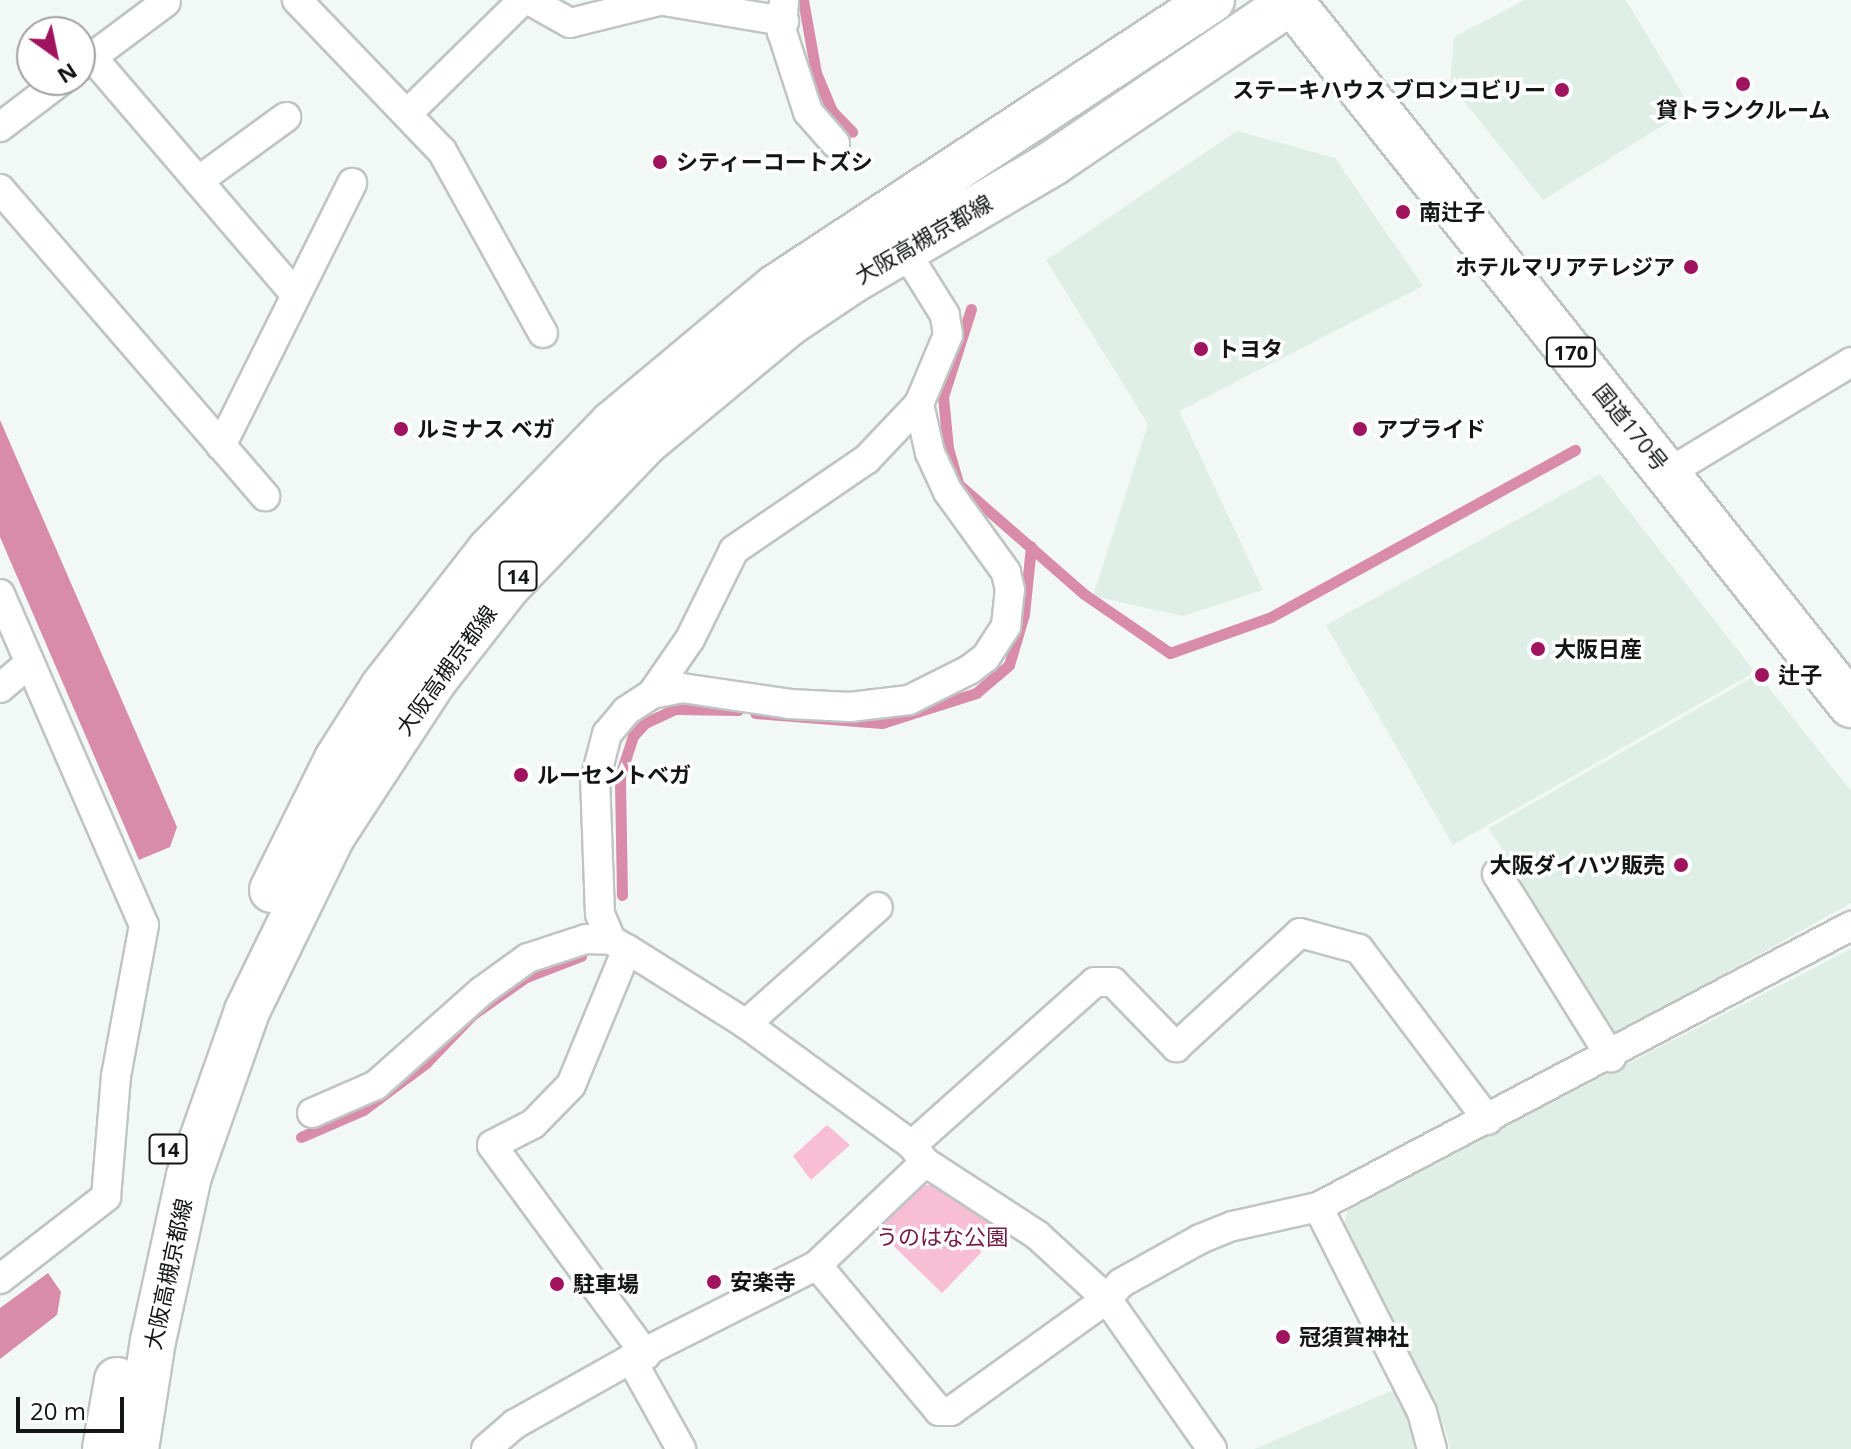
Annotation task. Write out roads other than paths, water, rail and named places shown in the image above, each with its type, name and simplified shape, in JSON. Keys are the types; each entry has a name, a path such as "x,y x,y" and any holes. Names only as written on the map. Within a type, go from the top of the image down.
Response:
{"main road":[{"name":"大阪高槻京都線","path":"105,1449 157,1182 219,1006 337,759 440,611 551,485 689,356 882,215 1212,0"},
{"name":"大阪高槻京都線","path":"136,1449 153,1341 189,1176 221,1081 284,930 333,835 387,750 507,587 646,442 788,324 1053,163 1292,1"},
{"name":"国道170号","path":"1292,1 1851,705"}],"street":[{"path":"297,0 442,151 543,333"},
{"path":"408,113 526,0 570,23 659,1 784,10 782,32 808,112 835,143"},
{"path":"96,54 166,2"},
{"path":"96,73 198,181 296,295"},
{"path":"0,127 41,96"},
{"path":"198,181 286,117"},
{"path":"221,446 352,183"},
{"path":"0,189 265,496"},
{"path":"652,694 690,639 734,550 867,459 919,404 948,335 945,315 905,251"},
{"path":"1668,473 1851,362"},
{"path":"619,945 600,914 595,780 607,734 626,711 652,694 682,688 790,704 886,704 932,692 986,657 1006,626 1010,590 1006,572 948,492 930,453 919,404"},
{"path":"0,594 144,925 116,1076 106,1197 0,1279"},
{"path":"0,688 29,664"},
{"path":"1497,874 1611,1057"},
{"path":"746,1024 878,907"},
{"path":"817,1265 939,1411 951,1411 1107,1299 1121,1283 1200,1239 1233,1226 1318,1207 1611,1057 1851,926"},
{"path":"486,1449 515,1424 817,1265 918,1154 1095,982 1113,982 1176,1047 1300,933 1359,949 1488,1120"},
{"path":"312,1113 376,1085 482,991 528,958 586,939 619,945 746,1024 918,1154 1037,1235 1107,1299 1212,1449"},
{"path":"619,945 571,1085 533,1124 492,1145 638,1357 681,1449"},
{"path":"1318,1207 1422,1412 1432,1449"}],"waterway":[{"path":"803,0 816,73 832,111 852,132"},
{"path":"971,309 943,397 948,448 958,484 1084,594 1170,653 1271,617 1575,450"},
{"path":"755,713 882,723 976,693 1009,665 1024,614 1031,546"},
{"path":"622,895 620,776 633,736 645,723 675,709 738,710"},
{"path":"301,1137 363,1110 426,1063 472,1015 526,977 581,956"}],"place":[{"name":"貸トランクルーム","path":"1743,84"},
{"name":"ステーキハウス ブロンコビリー","path":"1562,90"},
{"name":"シティーコートズシ","path":"660,162"},
{"name":"南辻子","path":"1403,212"},
{"name":"ホテルマリアテレジア","path":"1691,267"},
{"name":"トヨタ","path":"1201,349"},
{"name":"ルミナス ベガ","path":"401,429"},
{"name":"アプライド","path":"1360,429"},
{"name":"大阪日産","path":"1538,649"},
{"name":"辻子","path":"1762,675"},
{"name":"ルーセントベガ","path":"521,775"},
{"name":"大阪ダイハツ販売","path":"1681,865"},
{"name":"安楽寺","path":"714,1282"},
{"name":"駐車場","path":"557,1284"},
{"name":"冠須賀神社","path":"1283,1337"}],"park label":[{"name":"うのはな公園","path":"942,1237"}]}
